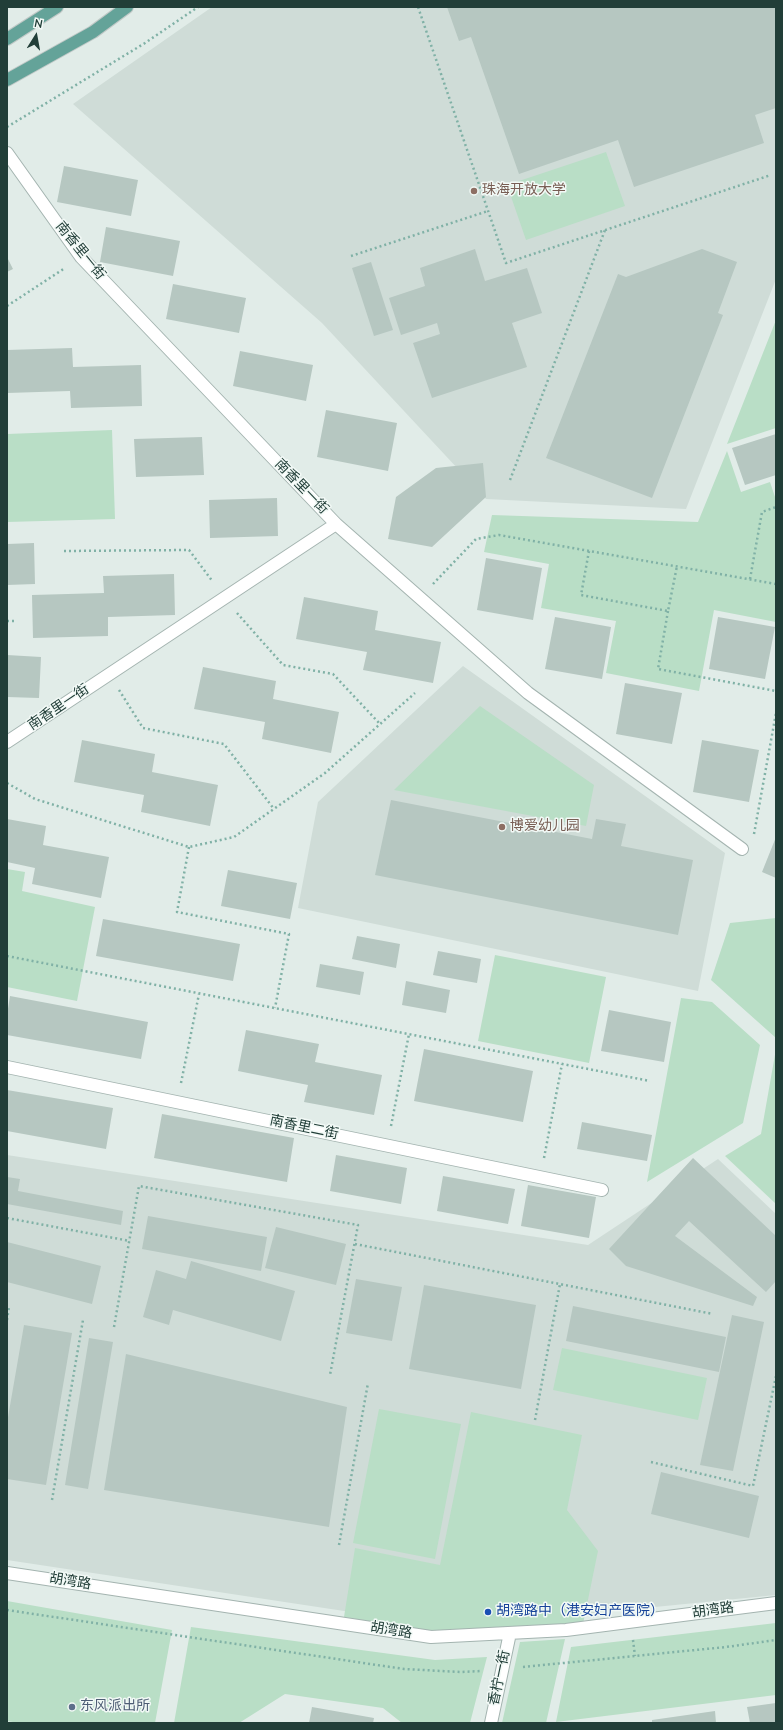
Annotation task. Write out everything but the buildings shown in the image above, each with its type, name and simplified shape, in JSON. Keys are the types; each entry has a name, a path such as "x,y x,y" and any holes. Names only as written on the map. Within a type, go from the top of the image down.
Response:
{"main road":[{"path":"7,39 57,7"},
{"path":"7,80 93,32 127,7"}],"street":[{"name":"南香里一街","path":"7,153 81,257 336,524 7,742"},
{"path":"336,524 528,693 742,849"},
{"name":"南香里二街","path":"7,1066 602,1190"},
{"name":"胡湾路","path":"7,1573 431,1637 566,1630 776,1603"},
{"name":"香柠一街","path":"490,1723 510,1633"}],"path":[{"path":"7,127 145,43 198,7"},
{"path":"418,7 506,263 771,175"},
{"path":"351,256 488,211"},
{"path":"510,480 605,230"},
{"path":"7,306 81,257"},
{"path":"750,579 762,512 776,507"},
{"path":"420,598 476,539 499,535 776,584"},
{"path":"64,551 189,550 224,598 283,665 334,674 380,724"},
{"path":"589,551 581,595 668,611"},
{"path":"677,566 658,669 776,691"},
{"path":"7,621 14,621"},
{"path":"109,674 143,728 224,744 274,809"},
{"path":"7,783 35,799 189,847 234,837 325,773 415,693"},
{"path":"742,849 756,832 776,712"},
{"path":"189,847 177,912 289,934 275,1008"},
{"path":"7,956 650,1081"},
{"path":"177,1102 199,994"},
{"path":"388,1146 409,1034"},
{"path":"540,1177 562,1064"},
{"path":"114,1327 139,1186 358,1225 330,1374"},
{"path":"7,1218 130,1241"},
{"path":"355,1244 713,1314"},
{"path":"535,1420 560,1284"},
{"path":"7,1320 9,1307"},
{"path":"52,1500 83,1320"},
{"path":"651,1462 753,1486 776,1376"},
{"path":"339,1546 368,1383"}],"shaded area":[{"name":"珠海开放大学","path":"212,7 776,7 776,279 686,509 486,499 322,323 73,104"},
{"name":"博爱幼儿园","path":"463,666 725,853 698,991 298,908 318,802"},
{"path":"7,1155 588,1245 718,1159 776,1214 776,1595 574,1615 430,1624 7,1560"}],"green space":[{"path":"606,152 625,206 526,240 507,185"},
{"path":"776,320 776,428 727,444"},
{"path":"112,430 115,519 7,522 7,434"},
{"path":"727,451 741,492 770,482 776,500 776,622 714,610 699,691 606,673 616,621 541,608 549,564 484,552 492,515 698,522"},
{"path":"480,706 594,785 586,826 394,790"},
{"path":"7,869 25,872 22,891 95,907 77,1001 7,987"},
{"path":"776,918 776,1038 711,980 730,923"},
{"path":"495,955 606,977 589,1063 478,1041"},
{"path":"681,998 712,1002 760,1045 743,1123 647,1182"},
{"path":"776,1049 776,1204 725,1156 761,1134"},
{"path":"562,1348 707,1378 698,1420 553,1390"},
{"path":"379,1409 461,1424 435,1559 353,1543"},
{"path":"471,1412 582,1435 567,1510 598,1551 583,1624 430,1631 344,1617 355,1548 440,1565"},
{"path":"7,1601 172,1630 155,1723 19,1723 7,1721"},
{"path":"776,1623 776,1695 556,1722 571,1647"},
{"path":"191,1627 435,1660 487,1657 470,1723 402,1723 383,1708 285,1694 239,1723 174,1723"},
{"path":"565,1639 546,1723 502,1723 520,1642"}],"place":[{"name":"珠海开放大学","path":"474,191"},
{"name":"博爱幼儿园","path":"502,827"},
{"name":"胡湾路中（港安妇产医院）","path":"488,1612"},
{"name":"东风派出所","path":"72,1707"}]}
